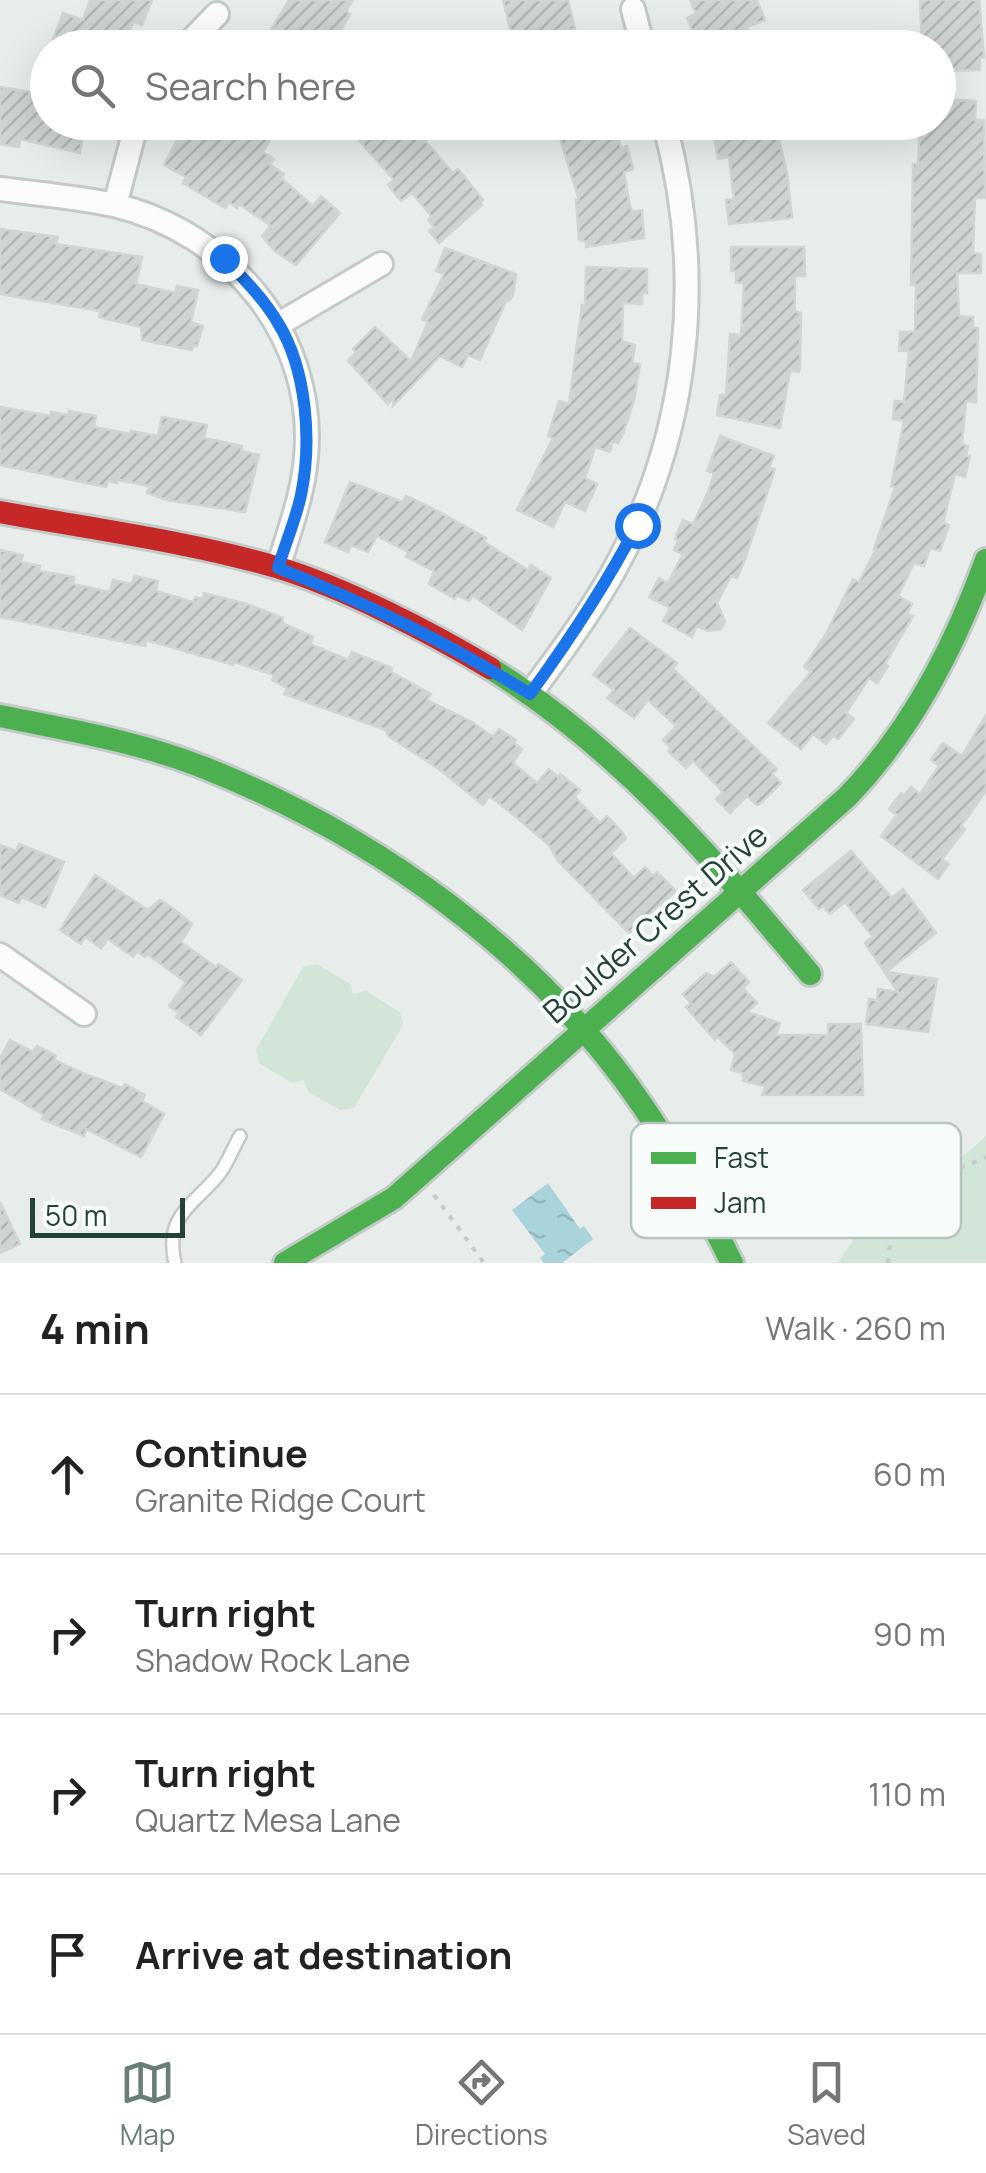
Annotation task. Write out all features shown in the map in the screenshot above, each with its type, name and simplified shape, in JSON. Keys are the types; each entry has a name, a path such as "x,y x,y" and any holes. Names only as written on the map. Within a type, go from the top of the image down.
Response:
{"street":[{"path":"633,9 638,30"},
{"path":"201,30 217,14"},
{"path":"114,205 132,140"},
{"path":"530,694 612,574 654,482 671,428 685,352 687,282 682,204 668,140"},
{"path":"0,189 114,205 156,219 224,258 280,324 296,368 305,414 307,453 301,496 278,568"},
{"path":"280,324 381,264"},
{"path":"0,512 278,568 407,622 469,655 594,742 638,782 740,891 810,974"},
{"name":"Boulder Crest Drive","path":"285,1263 394,1198 804,837 869,773 911,715 950,647 986,560"},
{"path":"0,716 102,736 204,768 296,808 387,859 458,911 514,959 583,1030 656,1123"},
{"path":"0,955 84,1014"},
{"path":"721,1238 732,1263"}],"lane":[{"path":"176,1263 171,1239 177,1221 195,1196 220,1173 240,1136"}],"path":[{"path":"961,1168 986,1157"},
{"path":"434,1196 484,1263"},
{"path":"888,1263 891,1238"}],"green space":[{"path":"317,964 350,984 353,994 366,991 400,1012 403,1025 354,1108 340,1110 308,1092 304,1080 292,1083 259,1063 256,1050 303,967"},
{"path":"986,1136 986,1263 838,1263 855,1238 961,1238 961,1157"}],"water":[{"path":"548,1183 580,1229 584,1226 593,1239 562,1263 544,1263 540,1258 545,1254 512,1210"}],"building":[{"path":"90,0 152,0 142,25 133,22 130,30 56,30 63,13 83,20"},
{"path":"289,0 353,0 341,30 271,30"},
{"path":"503,0 568,0 575,29 510,30"},
{"path":"690,0 757,0 765,20 747,27 748,30 692,30 687,18 696,14"},
{"path":"920,0 979,0 984,58 980,58 980,70 956,71 956,30 921,30"},
{"path":"0,87 30,92 30,140 82,140 80,153 20,139 19,147 0,144"},
{"path":"956,100 976,101 975,120 984,120 985,198 975,198 973,253 981,254 981,273 957,273 959,316 973,317 973,328 978,328 976,402 966,401 962,444 968,446 966,456 970,456 965,477 955,474 943,523 949,525 940,551 930,548 924,566 914,563 898,596 912,604 907,614 913,616 885,664 888,666 877,683 869,678 846,713 854,719 838,739 833,736 826,744 813,734 801,749 768,723 811,672 804,667 826,634 853,579 859,582 876,549 895,487 891,486 904,421 893,419 895,401 904,402 909,351 899,351 900,332 915,332 916,285 911,285 913,164 918,164 919,140 956,140"},
{"path":"177,140 270,140 263,152 274,159 270,165 284,174 281,178 313,206 321,196 340,213 296,265 276,252 262,236 271,226 239,204 237,208 229,202 225,208 183,183 186,177 164,165"},
{"path":"359,140 425,140 453,173 458,169 483,200 482,205 439,243 429,231 434,227 428,220 432,217 412,193 401,201 388,185 394,180"},
{"path":"561,140 619,140 621,148 627,146 633,169 624,172 632,212 642,210 644,238 586,247 586,242 579,240 579,200"},
{"path":"714,140 779,140 792,218 729,224 726,200 734,199 729,157 718,159"},
{"path":"0,229 58,237 56,244 142,257 136,284 175,293 177,286 198,290 191,322 203,326 197,346 193,345 192,350 142,340 141,327 99,317 100,311 0,294"},
{"path":"731,247 804,247 805,276 795,276 795,311 801,313 800,369 790,371 780,428 717,415 720,395 726,395 730,334 741,335 744,283 736,283 736,271 731,271"},
{"path":"445,248 516,274 513,295 506,301 480,360 468,355 462,367 440,356 393,406 394,397 388,404 348,361 356,352 353,349 375,327 411,361 428,322 422,319 444,274 436,271"},
{"path":"586,267 647,269 647,293 642,293 642,304 623,303 622,341 635,345 632,363 640,364 623,434 618,443 613,441 610,452 595,447 585,478 597,484 585,511 565,502 553,527 517,510 553,438 548,436 559,401 569,404 582,305 585,306"},
{"path":"0,407 50,416 51,412 68,415 69,411 96,416 94,427 130,434 131,431 158,436 162,417 207,425 204,438 242,446 241,451 259,455 245,512 167,500 147,493 149,486 118,480 108,481 106,487 0,465"},
{"path":"720,436 774,456 769,468 775,469 744,562 737,578 731,576 717,603 725,621 721,629 708,631 697,626 692,637 663,621 670,608 649,597 659,578 668,583 683,554 674,550 678,541 675,539 683,520 693,524 709,490 714,473 707,471"},
{"path":"350,482 403,502 406,496 432,508 486,538 484,542 528,570 531,565 551,578 522,630 472,595 469,601 457,595 455,599 429,584 434,571 377,536 368,552 351,545 348,552 325,542"},
{"path":"0,550 23,555 21,562 40,566 39,571 74,577 73,584 110,592 113,580 132,584 134,576 158,581 156,591 193,602 195,597 203,599 204,593 247,604 283,618 282,623 313,637 310,644 348,660 352,652 392,668 391,672 431,694 427,700 493,737 499,729 516,740 514,743 522,749 513,763 537,783 549,769 558,777 560,774 580,790 575,797 600,823 607,816 626,838 611,853 634,878 645,867 653,876 657,872 676,891 629,933 558,861 549,845 510,812 489,796 483,805 439,769 388,736 386,730 284,694 287,688 272,680 274,675 234,662 233,665 146,640 145,646 0,617"},
{"path":"630,628 677,663 673,669 777,769 772,774 781,783 760,804 747,796 730,813 716,799 723,792 693,761 686,768 668,751 671,748 663,740 676,726 648,700 634,718 607,698 614,690 593,675"},
{"path":"986,715 986,791 961,826 965,829 942,859 949,864 938,879 881,836 897,815 889,809 901,793 904,795 911,787 920,794 939,766 931,760 943,743 962,756"},
{"path":"19,844 64,862 45,907 21,897 19,903 0,895 0,845 16,851"},
{"path":"851,851 892,898 903,889 936,933 886,972 937,979 928,1032 866,1024 869,999 877,1000 878,989 898,992 865,943 873,937 845,902 830,914 823,906 819,909 803,890"},
{"path":"95,875 148,910 160,900 175,910 192,924 181,942 242,980 201,1035 176,1017 179,1013 169,1006 186,982 147,954 145,957 137,951 133,957 108,939 101,948 85,937 81,944 60,930"},
{"path":"731,962 749,982 743,988 757,1003 747,1012 780,1023 776,1035 828,1035 828,1024 861,1024 863,1095 762,1095 765,1086 743,1081 743,1073 731,1070 735,1054 718,1037 715,1040 686,1007 691,1003 683,994 706,973 714,977"},
{"path":"10,1040 33,1052 37,1046 56,1056 54,1060 123,1088 125,1084 145,1095 142,1101 164,1114 141,1157 86,1129 84,1136 42,1119 44,1115 0,1089 0,1058"},
{"path":"0,1202 20,1244 0,1253"}],"traffic: fast":[{"path":"285,1263 394,1198 847,797 891,744 929,686 986,560"},
{"path":"490,668 537,700 623,770 700,847 810,974"},
{"path":"0,716 130,744 205,768 269,796 391,864 503,949 554,997 600,1049 654,1123"},
{"path":"719,1238 732,1263"}],"traffic: jam":[{"path":"0,512 173,543 276,567 386,612 490,668"}],"route":[{"path":"224,258 280,324 296,368 305,414 307,453 301,496 278,568 407,622 530,694 578,628 637,525"}]}
